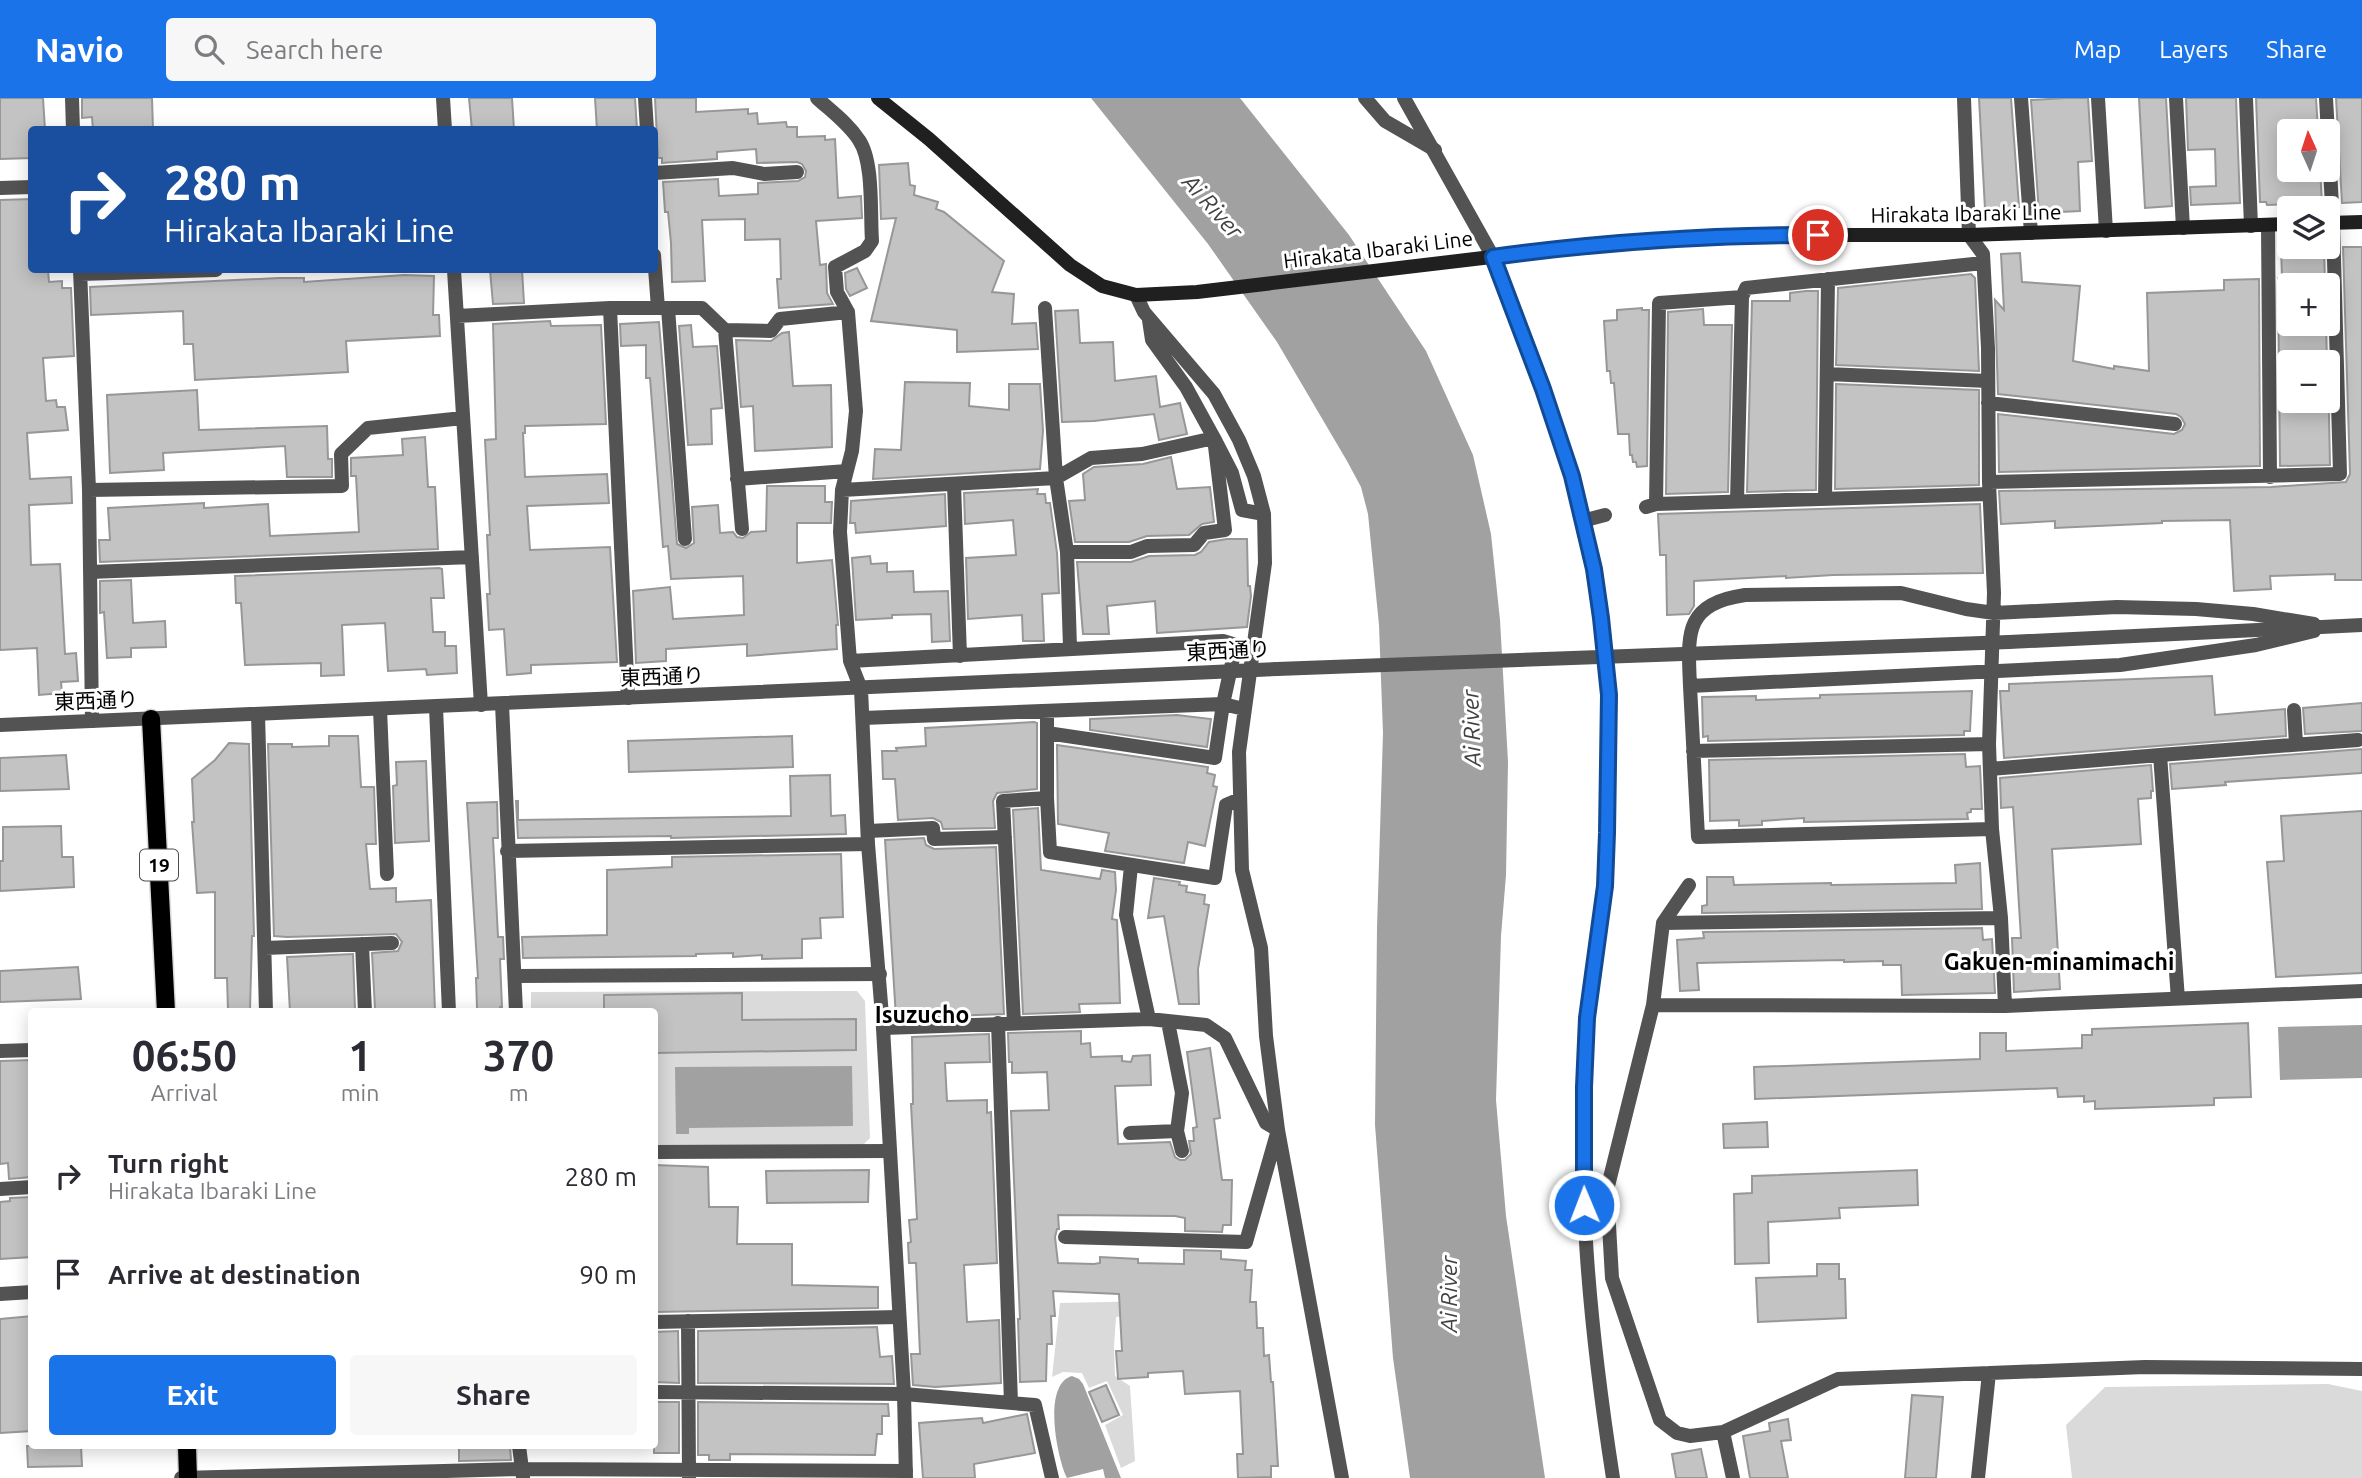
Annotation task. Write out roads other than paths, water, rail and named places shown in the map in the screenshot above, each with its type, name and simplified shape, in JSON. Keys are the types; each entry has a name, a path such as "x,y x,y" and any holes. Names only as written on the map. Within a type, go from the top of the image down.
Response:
{"main road":[{"name":"Hirakata Ibaraki Line","path":"878,98 929,139 1070,265 1101,286 1136,295 1197,292 1663,239 1969,235 2277,225"},
{"path":"2340,223 2362,222"},
{"name":"19","path":"151,719 166,1008"},
{"path":"187,1449 188,1478"}],"street":[{"path":"72,98 73,126"},
{"path":"443,98 445,126"},
{"path":"645,98 647,126"},
{"path":"181,1478 523,1474 906,1474 900,1317 880,974 868,837 861,689 850,661 840,532 842,490 852,451 856,411 848,312 838,292 835,267 865,251 872,241 867,157 860,141 841,119 817,98"},
{"path":"1365,98 1385,121 1435,150"},
{"path":"1405,98 1493,257 1543,389 1572,476 1594,569 1609,695 1607,833 1605,886 1587,1018 1584,1228 1595,1365 1613,1478"},
{"path":"1964,98 1969,235 1983,254 1994,613 1989,744 1992,829 2001,918 2005,1006"},
{"path":"2021,98 2031,233"},
{"path":"2098,98 2106,231"},
{"path":"2176,98 2183,228"},
{"path":"2246,98 2251,226"},
{"path":"2326,98 2329,196"},
{"path":"658,173 733,168 764,174 797,172"},
{"path":"0,188 28,187"},
{"path":"2268,225 2270,477"},
{"path":"1742,297 1659,303 1651,505 2340,474 2331,259"},
{"path":"1737,502 1742,297 1746,288 1983,263"},
{"path":"80,273 89,490 92,721"},
{"path":"454,273 481,705"},
{"path":"657,273 663,308 685,539"},
{"path":"1825,499 1828,279"},
{"path":"1136,295 1149,318 1214,394 1239,440 1254,476 1264,513 1265,563 1239,752 1241,870 1261,948 1266,1036 1278,1130 1342,1478"},
{"path":"610,308 628,698"},
{"path":"457,316 610,308 702,308 725,330 742,529"},
{"path":"1045,308 1056,478 1067,552 1070,648"},
{"path":"725,330 771,331 780,319 848,312"},
{"path":"1149,318 1152,340 1186,387 1232,473 1242,510 1264,513"},
{"path":"1827,374 1988,382"},
{"path":"1988,403 2175,424"},
{"path":"89,490 342,486 341,454 368,428 463,418"},
{"path":"842,490 1056,478 1091,458 1142,454 1214,438"},
{"path":"1067,552 1131,552 1147,546 1194,545 1205,533 1225,530 1214,438"},
{"path":"737,479 847,471"},
{"path":"954,484 960,656"},
{"path":"1582,521 1605,514"},
{"path":"90,572 472,557"},
{"path":"1992,829 1698,837 1688,636 1694,622 1706,608 1724,598 1745,595 1901,593 1994,613 2117,607 2196,609 2253,614 2329,627"},
{"path":"1690,686 2120,665 2256,646 2329,627 2362,625"},
{"name":"東西通り","path":"0,725 861,689 1326,666 2009,642 2329,627"},
{"path":"850,661 1223,641 1236,645 1215,758 1047,733"},
{"path":"502,704 516,1008"},
{"path":"863,718 1223,704 1244,709"},
{"path":"436,706 449,1008"},
{"path":"380,709 387,874"},
{"path":"2294,710 2296,744"},
{"path":"1047,711 1050,852 1215,878 1226,805 1240,799"},
{"path":"258,714 266,1008"},
{"path":"1990,769 2358,740"},
{"path":"1693,751 1989,744"},
{"path":"2160,755 2178,999"},
{"path":"1014,1023 1003,801 1047,798"},
{"path":"507,851 868,837 933,828 934,839 1005,837"},
{"path":"1131,866 1126,915 1149,1019"},
{"path":"1689,886 1663,923 1653,1005 1607,1190 1612,1278 1660,1420 1676,1433 1690,1436 1723,1432 1838,1379 2145,1367 2362,1369"},
{"path":"1663,923 2001,918"},
{"path":"265,948 392,943"},
{"path":"362,944 365,1008"},
{"path":"515,976 880,974"},
{"path":"1653,1005 2005,1006 2362,991"},
{"path":"883,1028 1149,1019 1206,1025 1225,1038 1266,1123 1278,1130"},
{"path":"1168,1022 1182,1093 1177,1131 1182,1152"},
{"path":"998,1023 1011,1403"},
{"path":"0,1051 28,1050"},
{"path":"1065,1237 1246,1242 1278,1130"},
{"path":"1130,1133 1177,1131"},
{"path":"658,1152 890,1151"},
{"path":"0,1189 28,1187"},
{"path":"1584,1228 1608,1228"},
{"path":"0,1294 28,1292"},
{"path":"658,1322 900,1317"},
{"path":"688,1321 689,1474"},
{"path":"1978,1478 1989,1373"},
{"path":"658,1392 904,1394 1035,1405 1052,1478"},
{"path":"1723,1432 1733,1478"},
{"path":"519,1449 523,1474"}],"water":[{"name":"Ai River","path":"1091,98 1240,98 1349,235 1426,351 1473,455 1491,534 1500,620 1508,762 1496,1100 1506,1216 1545,1478 1410,1478 1393,1358 1375,1125 1383,733 1379,625 1368,514 1361,487 1277,342 1208,244"},
{"path":"2362,1025 2362,1078 2280,1080 2278,1027"},
{"path":"852,1066 853,1126 689,1128 689,1134 676,1134 675,1067"},
{"path":"1072,1376 1083,1384 1121,1478 1105,1478 1103,1469 1067,1478 1059,1455 1054,1422 1057,1392 1063,1382"}],"district":[{"name":"Gakuen-minamimachi","path":"2059,961"},
{"name":"Isuzucho","path":"922,1014"}]}
